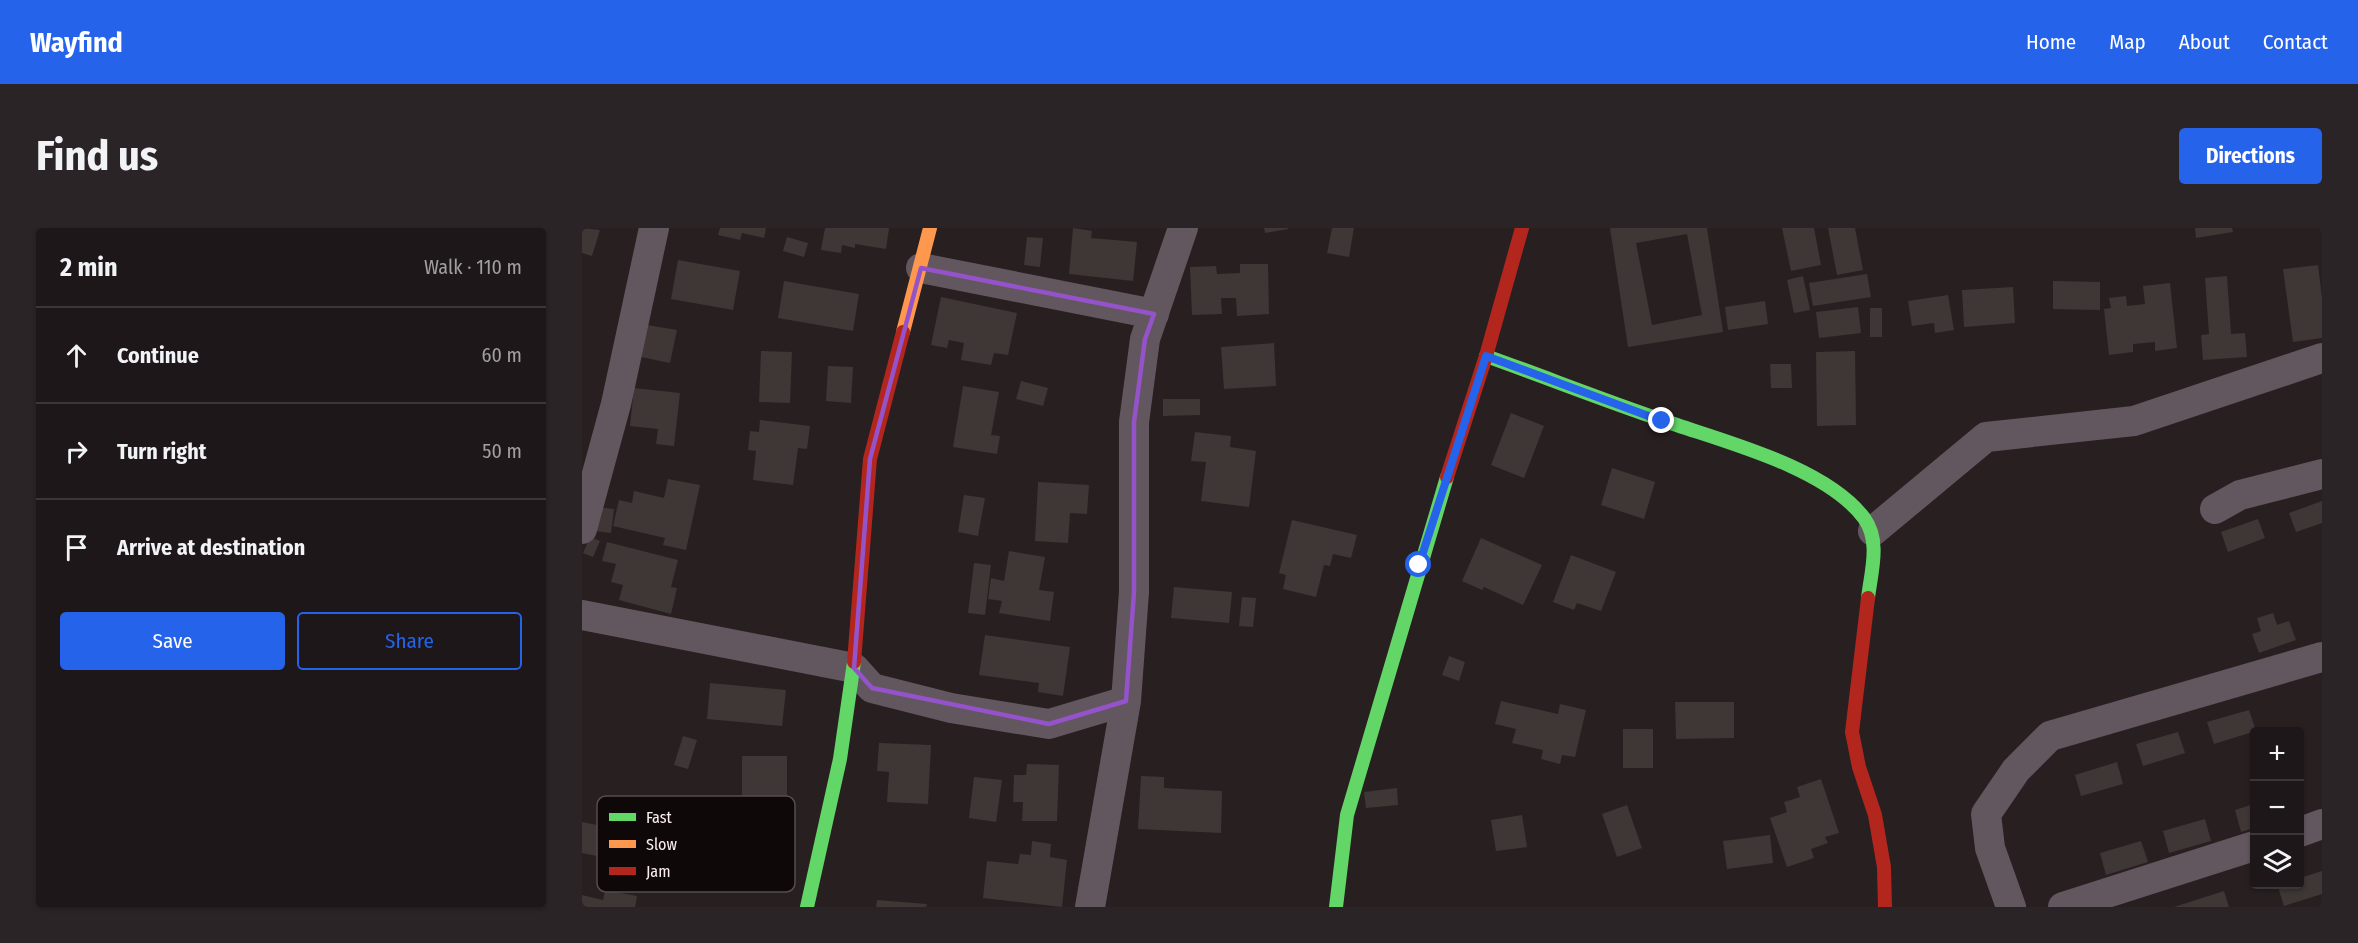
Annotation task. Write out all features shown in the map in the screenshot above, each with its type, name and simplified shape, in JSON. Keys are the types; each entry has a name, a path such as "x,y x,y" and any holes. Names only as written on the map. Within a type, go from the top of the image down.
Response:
{"street":[{"path":"582,529 616,404 654,228"},
{"path":"807,907 840,759 854,668 870,459 930,228"},
{"path":"1090,907 1126,701 1134,592 1134,423 1145,339 1183,228"},
{"path":"1336,907 1347,815 1419,565 1486,356 1522,228"},
{"path":"921,268 1154,314"},
{"path":"1486,356 1662,421 1766,455 1828,488 1863,514 1873,531 1875,542 1852,732 1859,767 1875,814 1884,867 1885,907"},
{"path":"1873,531 1986,437 2134,421 2322,358"},
{"path":"2215,509 2240,495 2322,474"},
{"path":"582,615 854,668 872,688 951,708 1049,724 1126,701"},
{"path":"2011,907 1990,848 1986,814 2016,770 2050,736 2322,657"},
{"path":"2304,831 2322,824"},
{"path":"2063,907 2250,847"}],"highlighted area":[{"path":"921,268 1154,314 1145,339 1134,422 1134,592 1126,701 1049,724 872,688 854,668 870,459"}],"building":[{"path":"582,228 600,230 592,256 582,253"},
{"path":"720,228 766,228 764,238 742,233 740,240 718,235"},
{"path":"825,228 889,228 886,249 855,244 855,248 842,245 841,253 821,250"},
{"path":"1073,228 1092,231 1091,238 1137,242 1133,281 1069,274"},
{"path":"1264,228 1288,228 1288,229 1265,233"},
{"path":"1332,228 1354,228 1349,257 1327,253"},
{"path":"1610,228 1707,228 1723,332 1628,347","holes":["1687,234 1702,315 1652,325 1636,243"]},
{"path":"1782,228 1814,228 1821,265 1791,271"},
{"path":"1828,228 1855,228 1863,270 1837,275"},
{"path":"2195,228 2232,228 2233,232 2196,238"},
{"path":"787,237 808,243 804,257 783,251"},
{"path":"1027,237 1043,238 1040,267 1024,265"},
{"path":"678,260 740,271 733,310 671,299"},
{"path":"1240,264 1268,264 1269,314 1237,316 1236,298 1221,298 1222,314 1192,315 1190,267 1216,266 1217,274 1240,273"},
{"path":"2318,265 2322,298 2322,338 2293,342 2283,269"},
{"path":"1867,274 1871,297 1813,306 1809,283"},
{"path":"1803,276 1810,310 1794,313 1787,280"},
{"path":"2227,276 2231,334 2245,333 2247,357 2203,360 2201,335 2209,334 2205,278"},
{"path":"784,281 859,294 853,331 778,318"},
{"path":"2053,281 2100,282 2100,310 2053,309"},
{"path":"2170,283 2177,348 2155,351 2155,342 2133,344 2133,352 2109,355 2104,309 2111,308 2109,298 2126,296 2127,306 2145,304 2143,286"},
{"path":"2013,287 2015,323 1964,327 1962,290"},
{"path":"1948,295 1954,330 1935,333 1934,323 1912,326 1908,301"},
{"path":"941,297 1017,313 1008,355 994,353 991,365 961,360 964,343 949,340 947,348 931,345"},
{"path":"1765,301 1768,324 1728,330 1725,307"},
{"path":"1858,307 1861,333 1819,338 1816,312"},
{"path":"1870,308 1882,308 1882,337 1870,337"},
{"path":"647,325 677,330 670,363 641,357"},
{"path":"1274,343 1276,386 1224,389 1221,347"},
{"path":"761,351 792,352 790,403 759,402"},
{"path":"1855,351 1856,425 1817,426 1816,352"},
{"path":"1770,364 1791,364 1792,388 1771,388"},
{"path":"828,366 853,367 851,403 826,401"},
{"path":"1021,381 1048,388 1043,406 1016,399"},
{"path":"963,386 999,392 991,435 1000,436 997,454 953,447"},
{"path":"634,388 680,393 674,446 656,444 658,429 630,426"},
{"path":"1163,399 1200,399 1200,415 1163,416"},
{"path":"1511,413 1544,426 1524,478 1491,465"},
{"path":"760,420 810,426 807,449 798,448 793,485 753,480 756,451 748,450 750,431 759,432"},
{"path":"1195,432 1231,436 1230,447 1256,451 1249,507 1201,501 1206,462 1191,461"},
{"path":"1612,468 1655,482 1644,519 1601,505"},
{"path":"668,479 700,485 686,550 663,545 665,538 613,526 619,500 632,503 634,491 664,498"},
{"path":"1038,482 1089,485 1087,514 1070,513 1068,543 1035,541"},
{"path":"964,495 985,498 978,536 958,532"},
{"path":"2322,501 2322,523 2296,532 2289,513"},
{"path":"590,506 614,509 611,533 587,530"},
{"path":"2258,519 2265,538 2228,552 2221,532"},
{"path":"1292,520 1357,535 1351,558 1333,554 1330,566 1324,565 1316,597 1283,589 1286,575 1279,573"},
{"path":"590,537 600,541 593,557 583,553"},
{"path":"1481,538 1542,565 1523,605 1484,587 1482,590 1462,581"},
{"path":"607,542 678,560 671,587 677,588 671,614 619,600 623,585 611,582 616,564 602,561"},
{"path":"1009,551 1045,557 1039,590 1054,592 1050,621 999,613 1002,601 988,599 991,578 1004,581"},
{"path":"1571,555 1616,572 1601,611 1577,603 1574,610 1553,602"},
{"path":"974,563 991,565 985,615 968,613"},
{"path":"1174,587 1232,592 1229,623 1171,618"},
{"path":"1242,597 1256,598 1253,627 1239,626"},
{"path":"2273,613 2277,625 2289,621 2296,640 2259,653 2252,634 2261,631 2257,618"},
{"path":"985,635 1070,647 1063,696 1038,692 1039,683 979,675"},
{"path":"1449,656 1465,662 1459,681 1442,675"},
{"path":"710,683 786,690 782,726 707,719"},
{"path":"1501,701 1558,714 1560,704 1586,710 1575,757 1562,755 1560,764 1541,759 1543,750 1512,743 1516,729 1495,724"},
{"path":"1675,702 1734,702 1734,738 1676,739"},
{"path":"2249,710 2255,727 2250,727 2250,733 2214,744 2207,722"},
{"path":"1623,729 1653,729 1653,768 1623,768"},
{"path":"2178,732 2185,753 2143,766 2136,744"},
{"path":"683,736 697,740 688,769 674,765"},
{"path":"879,743 931,745 928,804 887,802 889,772 877,771"},
{"path":"742,756 787,756 787,796 742,796"},
{"path":"2117,762 2123,784 2081,796 2075,775"},
{"path":"1027,764 1059,765 1057,821 1022,821 1023,802 1013,802 1014,775 1026,775"},
{"path":"1141,776 1164,777 1164,788 1222,791 1221,833 1138,829"},
{"path":"974,777 1002,780 996,822 969,818"},
{"path":"1821,779 1839,833 1825,837 1828,843 1811,849 1814,858 1787,867 1770,818 1787,812 1784,802 1800,797 1797,787"},
{"path":"1397,788 1398,805 1366,808 1364,792"},
{"path":"1627,805 1642,848 1617,857 1602,814"},
{"path":"2250,805 2250,829 2241,832 2235,810"},
{"path":"1522,815 1527,847 1496,851 1491,820"},
{"path":"2205,819 2211,841 2169,853 2163,831"},
{"path":"582,822 597,825 597,856 582,853"},
{"path":"1770,835 1773,863 1727,869 1723,841"},
{"path":"1032,841 1051,844 1050,857 1067,860 1062,907 983,898 987,861 1018,864 1020,854 1031,855"},
{"path":"2141,841 2148,862 2106,875 2100,853"},
{"path":"2322,871 2322,894 2284,906 2279,889 2304,889 2304,877"},
{"path":"2224,891 2229,907 2174,907"},
{"path":"605,892 637,896 635,907 582,907 582,895 603,900"},
{"path":"877,900 927,904 926,907 876,907"}],"traffic: fast":[{"path":"1486,356 1770,457 1824,484 1847,500 1864,518 1869,527 1874,547 1868,598"},
{"path":"1336,907 1347,815 1447,477"},
{"path":"807,907 840,759 854,662"}],"traffic: slow":[{"path":"903,332 930,228"}],"traffic: jam":[{"path":"1447,477 1486,356 1522,228"},
{"path":"854,662 870,459 903,332"},
{"path":"1868,598 1852,732 1859,767 1875,815 1884,867 1885,907"}],"route":[{"path":"1419,565 1486,356 1662,421"}]}
